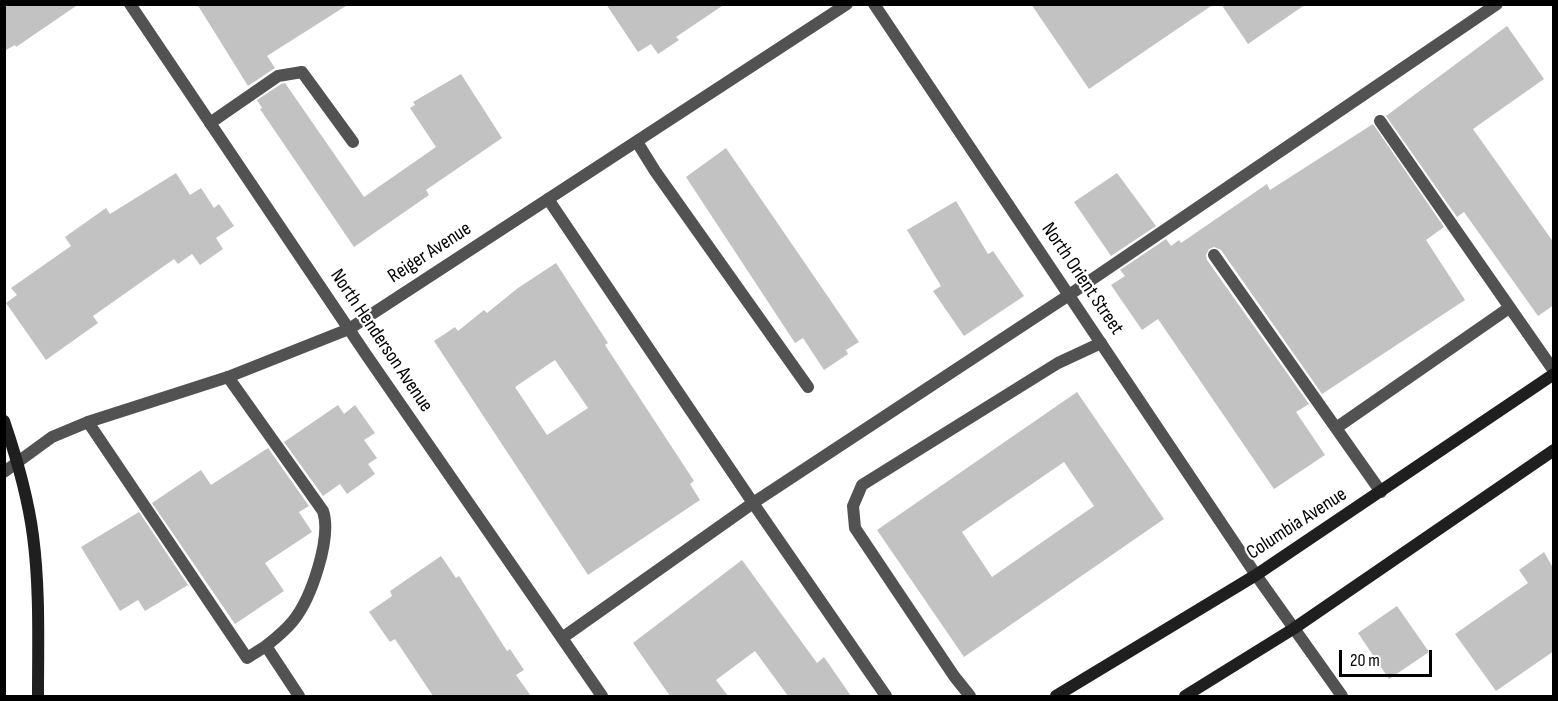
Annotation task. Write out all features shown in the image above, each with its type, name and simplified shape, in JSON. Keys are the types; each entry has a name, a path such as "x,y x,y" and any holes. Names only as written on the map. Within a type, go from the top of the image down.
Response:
{"main road":[{"name":"Columbia Avenue","path":"1056,696 1256,575 1554,373"},
{"path":"4,421 18,461 33,537 38,604 38,696"},
{"path":"1185,696 1293,629 1554,450"}],"street":[{"name":"North Henderson Avenue","path":"130,4 349,329 602,696"},
{"name":"Reiger Avenue","path":"4,472 52,437 88,422 228,377 349,329 847,4"},
{"name":"North Orient Street","path":"874,4 1256,575 1342,696"},
{"path":"562,638 753,503 1069,295 1497,4"},
{"path":"210,123 278,76 302,72 353,142"},
{"path":"1380,121 1554,373"},
{"path":"637,142 655,171 808,387"},
{"path":"548,199 886,696"},
{"path":"1214,255 1381,492"},
{"path":"1336,428 1509,308"},
{"path":"970,696 954,676 855,528 853,506 862,485 1058,363 1101,343"},
{"path":"88,422 247,658 266,646 288,627 306,601 321,557 327,521 323,511 228,377"},
{"path":"266,646 299,696"}],"building":[{"path":"4,4 79,4 16,47 15,45 4,51"},
{"path":"197,4 349,4 267,56 275,68 248,86"},
{"path":"606,4 725,4 676,37 679,40 658,54 651,44 638,52"},
{"path":"1031,4 1214,4 1089,89"},
{"path":"1221,4 1306,4 1248,44"},
{"path":"1507,26 1544,79 1473,129 1554,243 1554,305 1538,316 1464,212 1457,217 1386,116"},
{"path":"461,74 502,138 426,190 429,195 354,247 260,109 262,108 257,100 285,83 364,197 436,147 410,108 415,105 413,102"},
{"path":"1373,124 1444,227 1426,240 1465,300 1322,394 1221,250 1214,247 1209,249 1206,255 1207,260 1309,404 1296,412 1325,455 1274,489 1158,319 1142,330 1111,285 1125,276 1120,270 1166,239 1171,246 1179,240 1181,243 1267,184 1270,190"},
{"path":"726,148 859,342 846,350 848,354 824,370 803,338 795,343 686,177"},
{"path":"176,173 190,195 201,188 214,208 219,204 234,226 216,238 223,249 200,265 192,254 178,264 174,259 93,316 98,323 46,360 6,303 17,295 11,288 71,246 65,237 106,208 110,214"},
{"path":"1117,173 1156,226 1111,256 1074,202"},
{"path":"956,201 988,254 993,251 1024,296 964,336 933,291 941,286 907,230"},
{"path":"556,263 608,343 605,345 694,481 690,484 700,500 588,575 434,341 455,327 458,331 484,310 487,313 518,288","holes":["555,360 588,408 547,435 515,387"]},
{"path":"1077,392 1164,519 964,657 877,530","holes":["1064,462 1094,506 992,577 962,532"]},
{"path":"338,405 344,414 355,405 375,433 364,440 377,458 368,464 375,474 347,494 340,484 323,496 284,442"},
{"path":"268,448 309,506 299,512 312,532 265,563 284,591 235,624 152,503 201,470 211,485"},
{"path":"139,512 188,585 145,611 138,600 120,611 81,547"},
{"path":"1544,552 1552,566 1554,565 1554,651 1496,691 1455,634 1528,583 1519,570"},
{"path":"441,556 456,578 459,576 507,651 510,649 524,670 516,675 531,696 433,696 395,639 390,642 369,612 392,596 390,591"},
{"path":"742,560 817,663 824,657 851,696 788,696 755,651 716,680 728,696 670,696 633,643"},
{"path":"1397,606 1429,652 1389,679 1358,633"}]}
